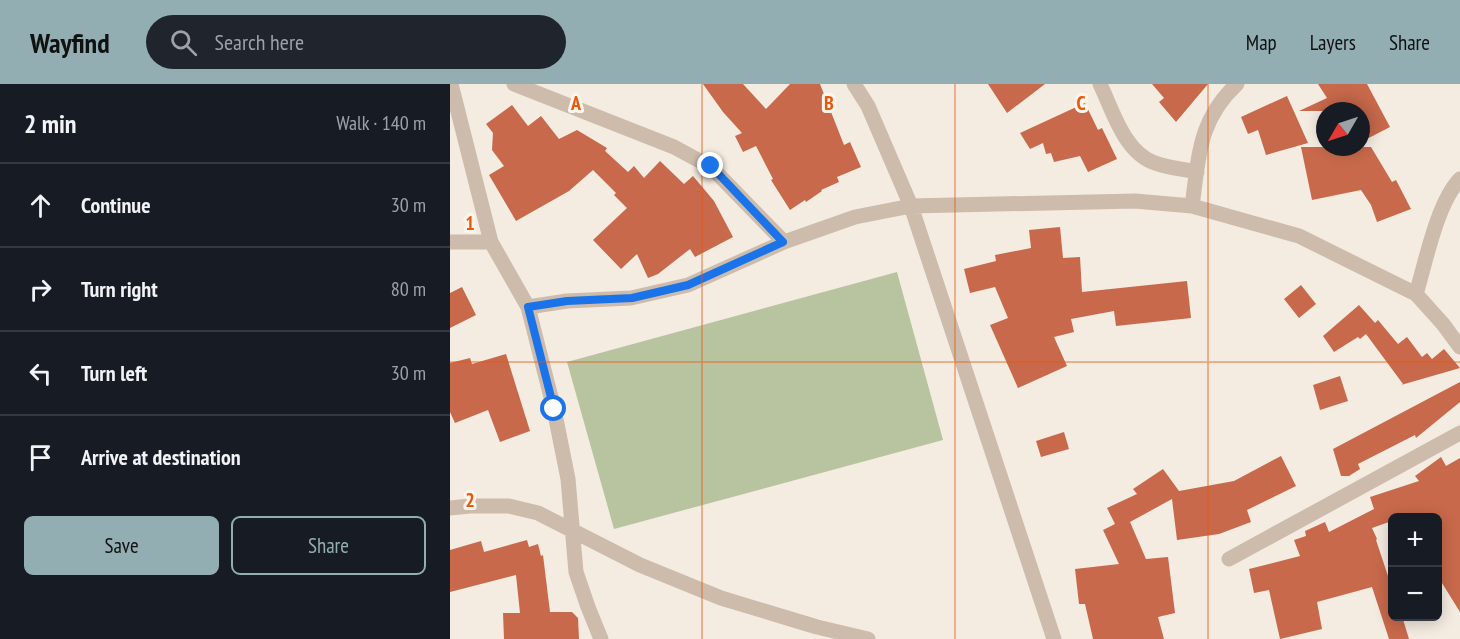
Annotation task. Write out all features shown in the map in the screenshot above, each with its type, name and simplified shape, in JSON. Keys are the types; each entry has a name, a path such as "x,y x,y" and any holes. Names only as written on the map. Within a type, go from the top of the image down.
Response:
{"street":[{"path":"450,84 491,242 528,307 554,409 568,479 576,572 601,639"},
{"path":"514,84 674,147 711,166 783,242"},
{"path":"854,84 867,106 911,206 1054,639"},
{"path":"1101,84 1126,140 1139,153 1154,163 1197,172"},
{"path":"1192,206 1202,136 1222,97 1237,84"},
{"path":"1416,294 1443,206 1454,185 1460,179"},
{"path":"528,307 567,301 632,298 688,285 783,242 855,217 911,206 1136,201 1192,206 1299,236 1416,294 1460,347"},
{"path":"450,242 491,242"},
{"path":"1229,559 1460,434"},
{"path":"450,508 509,506 538,513 640,565 721,598 818,627 868,639"}],"green space":[{"path":"897,272 943,440 614,529 567,362"}],"building":[{"path":"703,84 743,84 766,109 790,84 820,84 844,145 850,142 861,167 837,177 839,182 821,190 806,202 805,200 790,210 771,180 773,179 756,146 743,152 735,136 742,133"},
{"path":"988,84 1045,84 1007,113"},
{"path":"1152,84 1208,84 1176,122 1159,102 1164,98"},
{"path":"1318,84 1367,84 1390,127 1370,137 1370,102 1318,102 1327,98"},
{"path":"1287,96 1308,143 1266,155 1258,130 1248,134 1241,117"},
{"path":"1085,103 1098,130 1102,128 1117,159 1088,172 1080,156 1054,162 1051,153 1046,154 1043,143 1030,149 1020,133"},
{"path":"1316,103 1316,111 1299,111"},
{"path":"512,105 528,126 541,116 559,139 577,130 607,148 605,151 628,172 634,166 644,178 660,161 684,184 693,176 714,201 733,237 695,257 690,249 658,274 648,278 637,254 621,269 593,240 627,208 614,195 616,193 593,170 569,191 516,221 489,175 504,166 492,150 493,133 486,124"},
{"path":"1301,147 1316,147 1316,156 1370,156 1371,147 1392,182 1396,180 1411,209 1377,222 1371,205 1361,190 1312,200"},
{"path":"1060,227 1063,258 1080,257 1082,292 1187,281 1191,318 1116,326 1114,311 1071,319 1074,332 1054,337 1067,366 1018,388 990,325 1008,318 995,287 970,293 964,269 996,261 995,255 1031,248 1029,230"},
{"path":"1301,285 1316,304 1299,318 1284,299"},
{"path":"462,287 476,315 450,328 450,293"},
{"path":"1359,305 1375,323 1378,320 1398,344 1407,337 1422,357 1427,353 1432,359 1444,349 1460,368 1401,385 1403,384 1366,334 1334,352 1323,336"},
{"path":"506,354 530,431 500,442 488,410 455,423 450,412 450,363 470,358 472,364"},
{"path":"1340,376 1348,401 1320,410 1313,385"},
{"path":"1460,382 1460,402 1416,438 1415,435 1358,464 1360,469 1349,476 1341,476 1333,449"},
{"path":"1064,432 1069,449 1041,457 1036,441"},
{"path":"1281,456 1296,486 1247,510 1251,522 1219,534 1177,540 1172,499 1130,522 1146,559 1168,557 1175,613 1158,617 1164,639 1093,639 1085,604 1079,604 1075,569 1119,564 1103,530 1115,524 1107,508 1137,494 1133,489 1163,469 1179,491 1234,481"},
{"path":"1441,457 1446,466 1460,458 1460,612 1442,583 1442,513 1388,513 1388,522 1372,528 1388,576 1388,621 1404,621 1409,639 1389,639 1372,587 1317,602 1322,629 1280,639 1269,590 1254,593 1249,569 1300,556 1294,540 1306,536 1305,531 1325,522 1329,532 1374,509 1370,497 1419,481 1415,476"},
{"path":"527,540 529,547 538,544 541,556 543,555 550,612 572,612 578,618 579,639 504,639 503,613 520,613 516,575 450,592 450,550 481,541 484,552"}],"route":[{"path":"554,409 528,307 567,301 632,298 688,285 783,242 711,166"}]}
